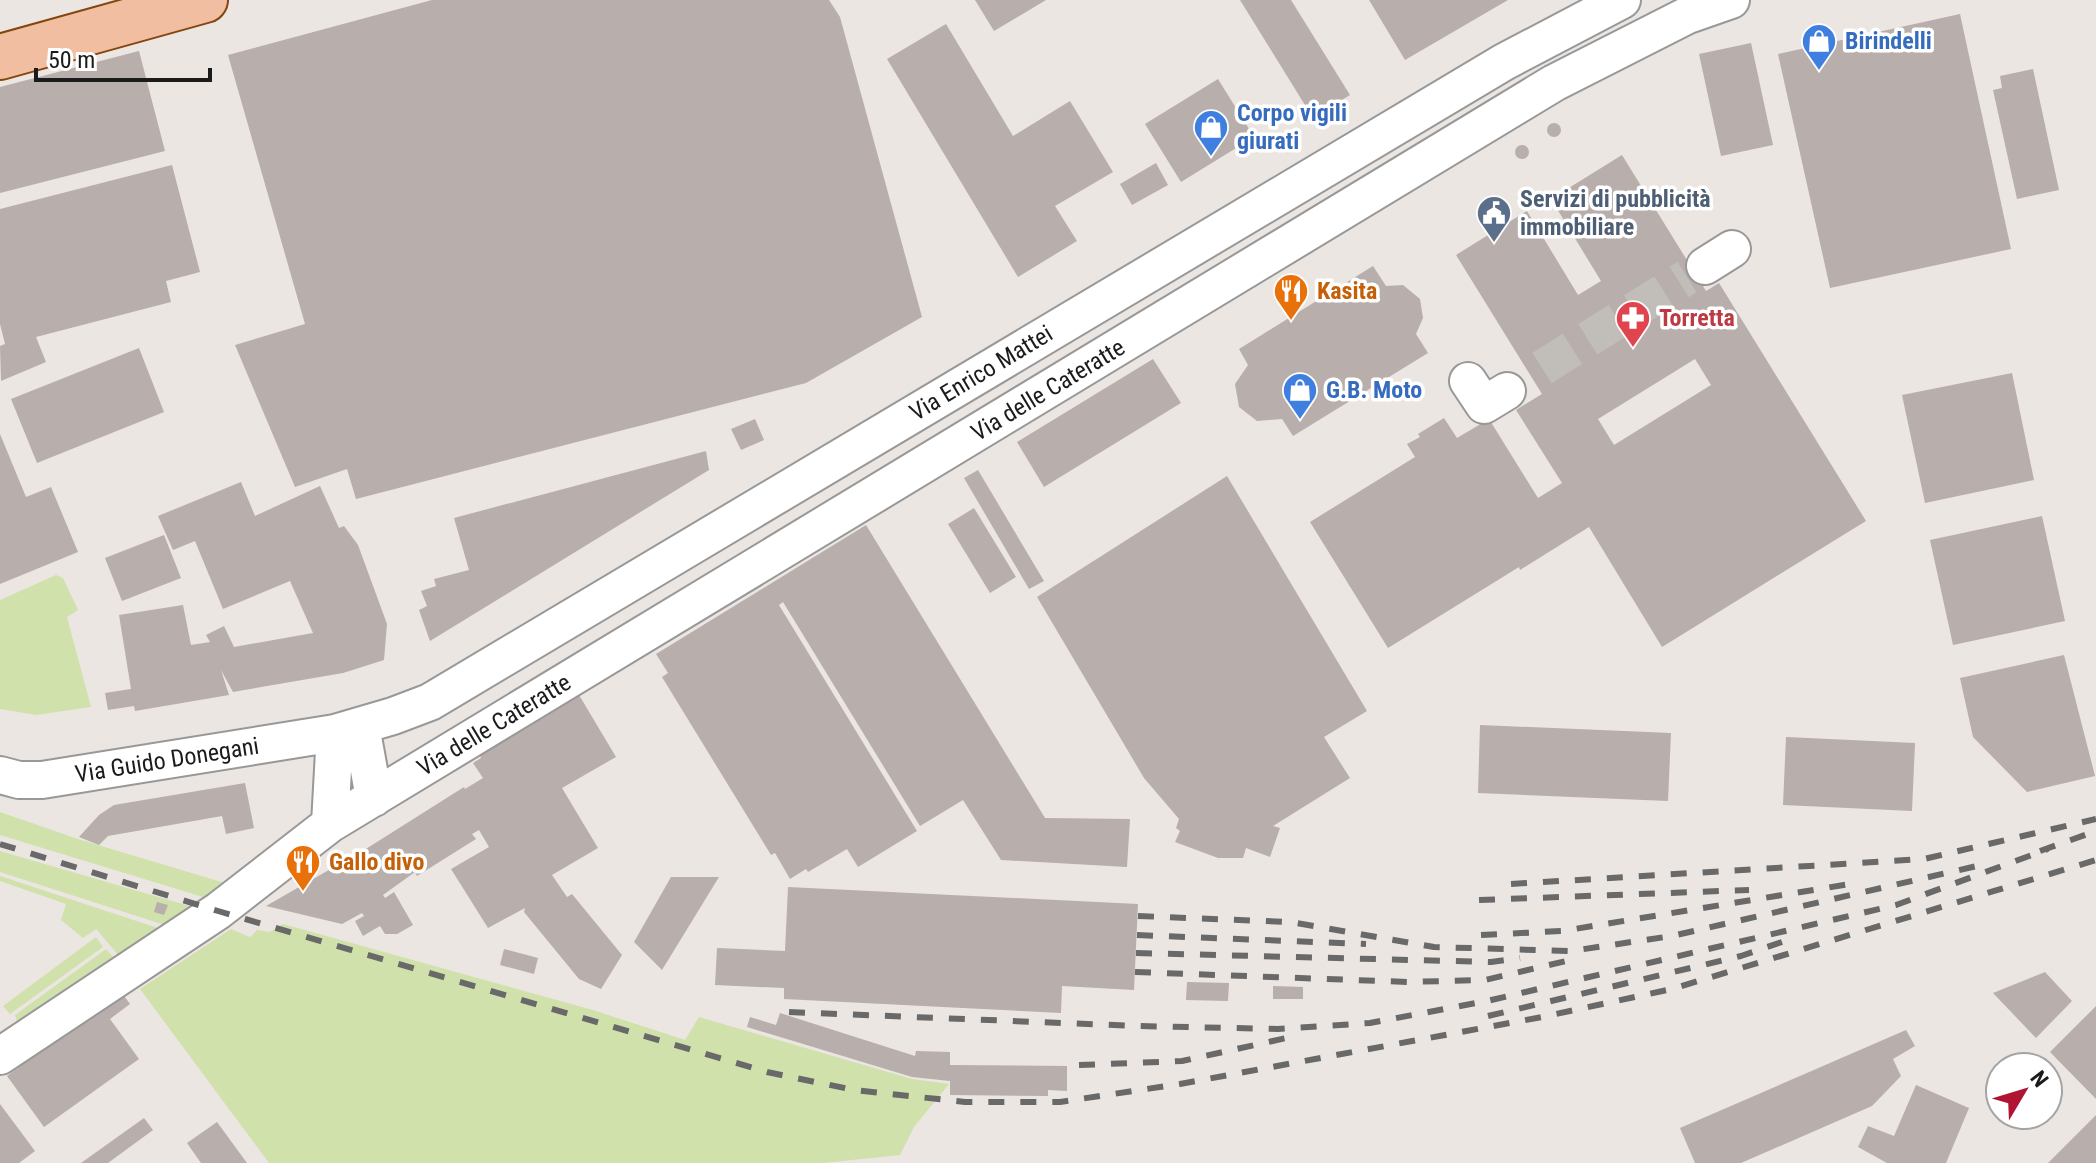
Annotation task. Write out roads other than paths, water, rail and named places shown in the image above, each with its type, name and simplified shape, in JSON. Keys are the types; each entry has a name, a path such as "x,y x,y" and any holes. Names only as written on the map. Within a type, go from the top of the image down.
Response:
{"main road":[{"path":"0,57 205,0"},
{"path":"214,0 226,4 240,0"}],"street":[{"name":"Via Enrico Mattei","path":"348,730 430,702 472,678 1504,62 1622,0"},
{"name":"Via delle Cateratte","path":"3,1047 218,911 331,809 374,798 1554,83 1681,19 1731,0"},
{"path":"1468,381 1484,405 1507,391"},
{"name":"Via Guido Donegani","path":"0,775 19,780 42,780 348,730"},
{"path":"348,730 374,798"},
{"path":"331,809 348,730"},
{"path":"265,744 309,768 331,809"}],"tunnel":[{"path":"1542,368 1687,277"}],"railway":[{"path":"1511,884 1924,859 2096,819"},
{"path":"2040,851 2096,831"},
{"path":"0,844 767,1072 854,1090 965,1102 1060,1102 1180,1084 1542,1017 1672,989 2096,860"},
{"path":"789,1012 1278,1029 1370,1023 1487,1001 1896,905 2048,849"},
{"path":"1138,916 1291,922 1434,947 1571,951 1672,936 1977,866"},
{"path":"1481,935 1562,931 1856,883"},
{"path":"1479,900 1749,890"},
{"path":"1137,935 1366,944"},
{"path":"1488,1016 1741,956 1782,942"},
{"path":"1136,953 1491,962 1520,958"},
{"path":"1135,972 1408,982 1485,980 1579,958"},
{"path":"1079,1065 1182,1061 1291,1037"}],"place":[{"name":"Birindelli","path":"1819,72"},
{"name":"Corpo vigili giurati","path":"1211,158"},
{"name":"Servizi di pubblicità immobiliare","path":"1494,244"},
{"name":"Kasita","path":"1291,322"},
{"name":"Torretta","path":"1633,349"},
{"name":"G.B. Moto","path":"1300,421"},
{"name":"Gallo divo","path":"303,893"}]}
